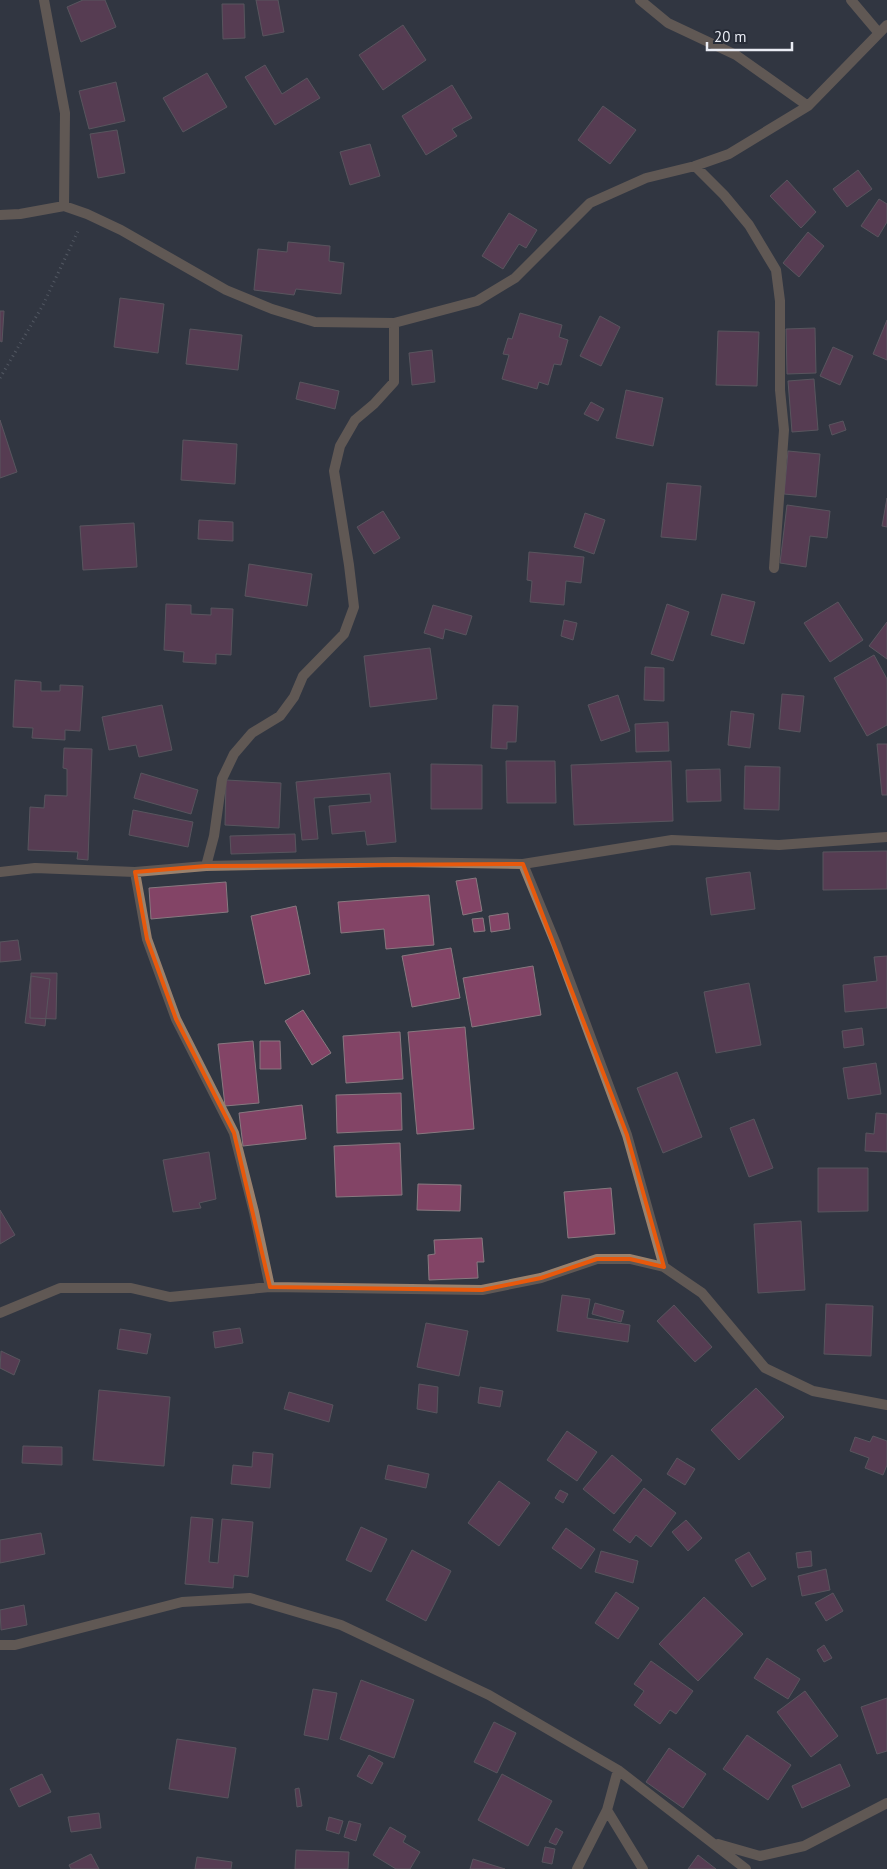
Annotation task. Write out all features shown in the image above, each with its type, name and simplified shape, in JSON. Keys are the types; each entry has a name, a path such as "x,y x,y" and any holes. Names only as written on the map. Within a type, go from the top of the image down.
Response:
{"street":[{"path":"44,0 65,114 64,206"},
{"path":"640,0 668,24 736,55 808,106"},
{"path":"851,0 878,32"},
{"path":"0,215 20,214 64,206 87,214 160,252 226,290 272,309 315,322 394,324 477,301 515,278 590,203 646,178 695,166 729,154 808,106 878,32 887,25"},
{"path":"695,166 724,195 749,225 776,270 780,301 780,390 784,430 774,568"},
{"path":"206,866 214,836 222,779 234,754 252,733 280,716 294,697 303,676 344,634 354,607 334,471 340,446 355,420 374,404 394,382 394,324"},
{"path":"0,872 35,868 135,872 206,866 394,862 522,864 672,840 779,845 887,837"},
{"path":"522,864 556,944 627,1135 664,1267"},
{"path":"135,872 147,939 176,1019 234,1133 270,1286"},
{"path":"0,1313 60,1288 131,1288 170,1296 270,1286 482,1290 541,1278 597,1258 630,1259 664,1267 702,1293 765,1368 813,1391 887,1405"},
{"path":"0,1645 15,1645 182,1602 250,1598 341,1625 489,1695 618,1770 746,1869"},
{"path":"576,1869 607,1810 618,1770"},
{"path":"712,1843 760,1856 804,1846 887,1803"},
{"path":"607,1810 643,1869"}],"path":[{"path":"0,378 43,305 87,214"}],"highlighted area":[{"path":"523,864 627,1135 664,1267 630,1259 597,1259 541,1278 482,1290 270,1287 234,1133 176,1019 147,939 135,872 206,866"}],"building":[{"path":"83,0 105,0 116,27 81,42 67,7"},
{"path":"256,0 278,0 284,32 263,36"},
{"path":"222,4 244,4 245,38 223,39"},
{"path":"403,25 426,60 383,90 359,55"},
{"path":"265,65 282,94 307,78 320,98 275,125 245,77"},
{"path":"207,73 227,107 183,132 163,98"},
{"path":"116,82 125,121 89,129 79,91"},
{"path":"452,85 472,118 452,129 457,136 426,155 402,116"},
{"path":"603,106 636,130 610,164 578,140"},
{"path":"117,130 125,173 98,178 90,134"},
{"path":"370,144 380,176 350,185 340,152"},
{"path":"858,170 872,189 847,207 833,189"},
{"path":"787,180 816,212 801,228 770,196"},
{"path":"879,199 887,204 887,222 878,237 861,226"},
{"path":"509,213 537,230 526,248 519,244 503,269 482,256"},
{"path":"808,232 824,246 799,277 783,263"},
{"path":"288,242 330,246 329,261 344,263 341,294 296,289 294,295 254,290 258,249 287,252"},
{"path":"120,298 164,304 158,353 114,347"},
{"path":"0,311 4,311 2,342 0,341"},
{"path":"520,313 562,325 559,337 568,340 561,365 554,364 548,385 539,382 537,389 502,379 509,355 503,354 508,338 512,339"},
{"path":"600,316 620,327 601,366 580,356"},
{"path":"887,320 887,360 873,354"},
{"path":"815,328 816,373 787,374 786,329"},
{"path":"190,329 242,335 238,370 186,364"},
{"path":"718,331 759,332 757,386 716,385"},
{"path":"833,347 853,356 840,385 820,376"},
{"path":"432,350 435,382 412,385 409,353"},
{"path":"814,379 818,430 792,432 788,381"},
{"path":"300,382 339,391 335,409 296,399"},
{"path":"626,390 663,398 653,446 616,438"},
{"path":"591,402 604,409 598,421 584,414"},
{"path":"0,420 17,472 0,478"},
{"path":"843,421 846,430 832,435 829,425"},
{"path":"183,440 237,444 235,484 181,480"},
{"path":"788,451 820,454 816,497 784,494"},
{"path":"667,483 701,486 696,540 661,537"},
{"path":"887,498 887,527 882,526"},
{"path":"787,505 830,511 827,538 810,536 806,567 780,563"},
{"path":"383,511 400,538 374,554 357,527"},
{"path":"585,513 605,520 594,554 574,547"},
{"path":"199,520 233,522 233,541 198,539"},
{"path":"134,523 137,567 83,570 80,526"},
{"path":"529,552 584,557 581,583 566,581 564,605 530,602 532,581 527,580"},
{"path":"249,564 312,574 307,606 245,596"},
{"path":"722,594 755,602 744,644 711,635"},
{"path":"838,602 863,640 830,662 804,623"},
{"path":"166,604 191,605 191,614 211,615 211,608 233,609 231,655 216,654 216,664 183,662 184,652 164,650"},
{"path":"667,604 689,612 673,661 651,654"},
{"path":"433,605 472,616 466,635 445,629 443,639 424,633"},
{"path":"564,620 577,623 573,640 561,636"},
{"path":"887,622 887,659 869,646"},
{"path":"430,648 437,699 370,707 364,656"},
{"path":"874,655 887,679 887,725 867,736 834,678"},
{"path":"645,667 664,668 664,701 644,700"},
{"path":"15,680 41,682 41,691 60,691 60,685 83,686 80,731 65,730 65,740 32,738 33,728 13,727"},
{"path":"782,694 804,696 800,732 779,729"},
{"path":"618,695 630,731 601,741 588,705"},
{"path":"162,705 172,750 139,757 136,745 109,750 102,717"},
{"path":"493,705 518,706 516,742 507,742 507,749 491,748"},
{"path":"731,711 754,714 750,748 728,745"},
{"path":"668,722 669,751 636,752 635,724"},
{"path":"877,744 887,744 887,795 882,795"},
{"path":"64,748 92,749 88,860 77,859 78,852 28,850 30,807 44,808 45,795 67,796 67,769 63,768"},
{"path":"506,761 555,761 556,803 507,803"},
{"path":"671,761 673,821 574,825 571,765"},
{"path":"431,764 482,765 482,809 431,809"},
{"path":"745,766 780,767 779,810 744,809"},
{"path":"720,769 721,801 687,802 686,770"},
{"path":"141,773 198,790 191,814 134,798"},
{"path":"390,773 396,842 367,845 365,831 332,834 329,806 371,802 370,794 314,798 318,839 302,840 296,782"},
{"path":"226,780 281,783 279,828 225,825"},
{"path":"133,810 193,822 188,847 129,835"},
{"path":"295,834 296,852 231,854 230,836"},
{"path":"887,851 887,889 823,890 823,852"},
{"path":"750,872 755,909 711,915 706,878"},
{"path":"476,878 482,911 463,915 456,881"},
{"path":"226,882 228,912 151,919 149,888"},
{"path":"429,895 434,945 386,949 384,929 341,933 338,902"},
{"path":"296,906 310,974 265,984 251,916"},
{"path":"508,913 510,929 491,932 489,916"},
{"path":"483,918 485,931 474,932 472,919"},
{"path":"18,940 21,960 0,962 0,942"},
{"path":"451,948 460,998 412,1007 402,956"},
{"path":"887,956 887,1008 845,1012 843,985 877,981 874,957"},
{"path":"533,966 541,1015 472,1027 463,978"},
{"path":"31,973 57,973 56,1019 30,1018"},
{"path":"31,976 50,979 45,1026 25,1023"},
{"path":"749,983 761,1045 716,1053 704,992"},
{"path":"303,1010 331,1053 312,1065 285,1021"},
{"path":"465,1027 474,1129 417,1134 408,1032"},
{"path":"862,1028 864,1045 844,1048 842,1031"},
{"path":"400,1032 403,1079 346,1083 343,1036"},
{"path":"253,1041 259,1103 225,1106 218,1044"},
{"path":"260,1041 280,1041 281,1069 260,1069"},
{"path":"876,1063 881,1094 848,1099 843,1068"},
{"path":"677,1072 702,1137 663,1153 637,1088"},
{"path":"401,1093 402,1130 337,1133 336,1095"},
{"path":"302,1105 306,1139 243,1146 239,1113"},
{"path":"876,1113 887,1114 887,1152 865,1151 866,1133 874,1134"},
{"path":"754,1119 773,1168 749,1177 730,1128"},
{"path":"400,1143 402,1195 336,1197 334,1146"},
{"path":"209,1152 216,1199 199,1203 201,1208 173,1212 163,1160"},
{"path":"818,1168 868,1168 868,1211 818,1212"},
{"path":"418,1184 461,1185 460,1211 417,1210"},
{"path":"611,1188 615,1234 568,1238 564,1192"},
{"path":"0,1210 15,1235 0,1244"},
{"path":"801,1221 805,1290 758,1293 754,1224"},
{"path":"482,1238 484,1262 477,1262 478,1278 429,1280 428,1255 435,1254 434,1240"},
{"path":"562,1295 590,1299 587,1318 630,1325 628,1342 557,1331"},
{"path":"595,1303 624,1311 621,1322 592,1314"},
{"path":"826,1304 873,1306 871,1356 824,1354"},
{"path":"674,1305 712,1347 695,1362 657,1321"},
{"path":"426,1323 468,1331 459,1376 417,1367"},
{"path":"240,1328 243,1343 215,1348 213,1332"},
{"path":"120,1329 151,1334 147,1354 117,1349"},
{"path":"1,1351 20,1360 14,1375 0,1368"},
{"path":"419,1384 438,1387 437,1413 417,1409"},
{"path":"480,1387 503,1391 500,1407 478,1403"},
{"path":"756,1388 784,1417 739,1460 711,1430"},
{"path":"99,1390 170,1397 164,1466 93,1460"},
{"path":"289,1392 333,1405 329,1422 284,1409"},
{"path":"567,1431 597,1452 577,1481 547,1460"},
{"path":"873,1436 887,1441 887,1465 883,1475 865,1468 869,1458 850,1451 855,1437 870,1442"},
{"path":"23,1446 62,1447 62,1465 22,1463"},
{"path":"253,1452 273,1454 270,1488 231,1484 233,1465 252,1467"},
{"path":"612,1455 642,1480 614,1514 583,1489"},
{"path":"677,1458 695,1469 685,1485 667,1474"},
{"path":"388,1465 429,1474 426,1488 385,1479"},
{"path":"499,1481 530,1503 499,1546 468,1523"},
{"path":"644,1488 676,1513 651,1547 636,1535 630,1543 613,1530"},
{"path":"560,1490 568,1494 563,1503 555,1498"},
{"path":"191,1517 213,1519 209,1562 218,1563 222,1519 253,1522 248,1577 234,1575 233,1588 185,1584"},
{"path":"686,1520 702,1538 688,1551 672,1532"},
{"path":"361,1527 387,1539 371,1572 346,1560"},
{"path":"566,1528 595,1549 581,1569 552,1548"},
{"path":"41,1533 45,1554 0,1563 0,1540"},
{"path":"412,1550 451,1571 426,1621 386,1600"},
{"path":"601,1551 638,1561 633,1583 595,1572"},
{"path":"811,1551 812,1566 798,1568 796,1553"},
{"path":"749,1552 766,1579 752,1587 735,1560"},
{"path":"826,1569 830,1590 802,1596 798,1576"},
{"path":"616,1592 639,1608 618,1639 595,1623"},
{"path":"833,1593 843,1611 826,1621 815,1603"},
{"path":"704,1597 743,1634 698,1681 659,1644"},
{"path":"24,1605 27,1625 1,1630 0,1610"},
{"path":"824,1645 832,1658 824,1662 817,1650"},
{"path":"767,1658 800,1679 788,1699 754,1678"},
{"path":"651,1661 693,1691 676,1714 670,1710 660,1724 634,1705 644,1691 634,1684"},
{"path":"361,1680 414,1700 394,1758 340,1739"},
{"path":"313,1689 337,1693 328,1740 304,1735"},
{"path":"805,1691 838,1736 811,1757 777,1712"},
{"path":"887,1698 887,1751 877,1754 861,1707"},
{"path":"494,1722 516,1733 497,1773 474,1762"},
{"path":"747,1735 791,1765 768,1800 723,1769"},
{"path":"177,1739 236,1748 228,1798 169,1789"},
{"path":"669,1748 706,1774 683,1808 646,1782"},
{"path":"369,1755 383,1763 372,1784 357,1776"},
{"path":"840,1764 850,1786 802,1808 792,1786"},
{"path":"42,1774 51,1792 19,1807 10,1789"},
{"path":"502,1774 552,1801 528,1846 478,1820"},
{"path":"299,1788 302,1806 297,1807 295,1789"},
{"path":"99,1813 101,1828 71,1832 68,1817"},
{"path":"329,1817 343,1821 339,1834 326,1830"},
{"path":"349,1821 361,1824 356,1841 344,1837"},
{"path":"390,1827 406,1836 403,1842 420,1852 410,1869 396,1869 373,1855"},
{"path":"556,1828 563,1832 556,1845 549,1842"},
{"path":"545,1847 555,1849 552,1864 542,1862"},
{"path":"296,1850 349,1852 348,1869 295,1869"},
{"path":"91,1854 99,1869 71,1869 69,1865"},
{"path":"698,1855 716,1869 688,1869"},
{"path":"197,1857 232,1862 231,1869 195,1869"},
{"path":"473,1859 505,1869 470,1869"}]}
